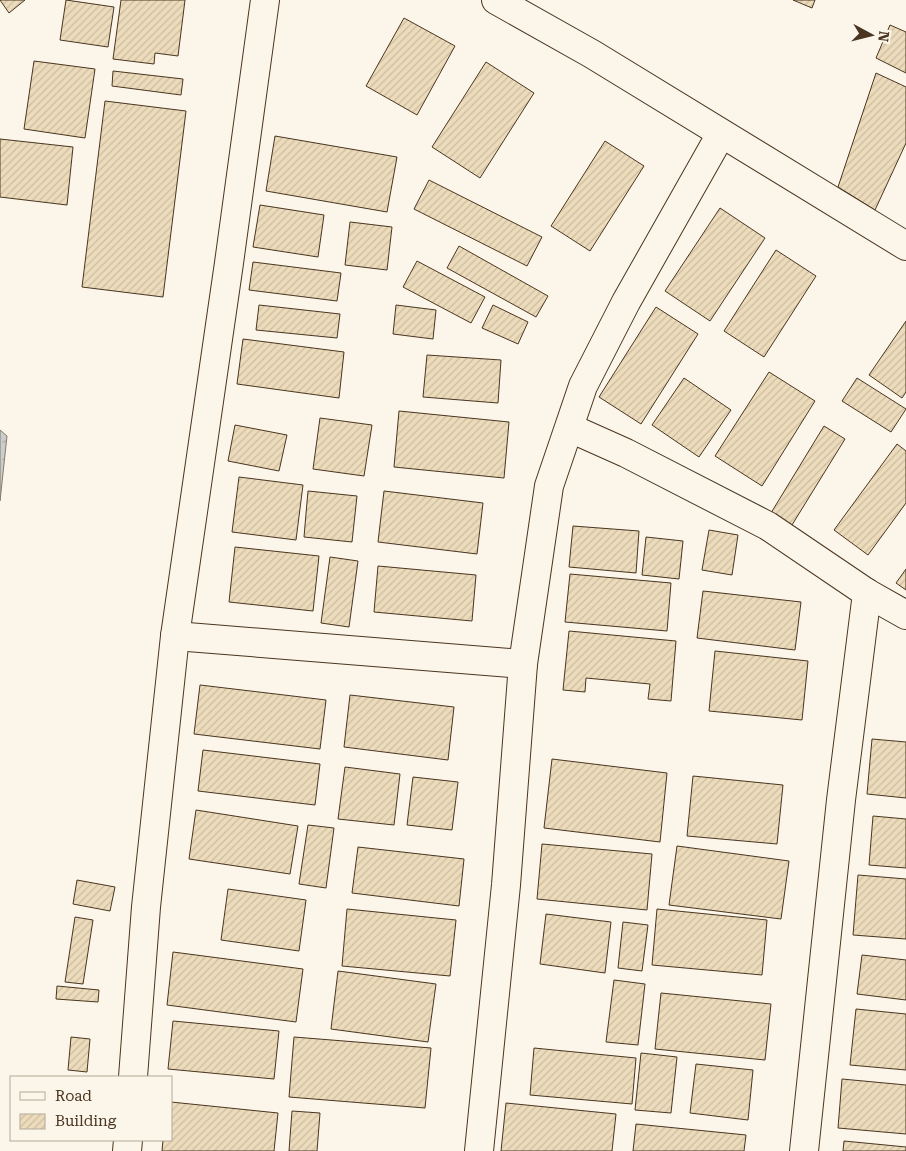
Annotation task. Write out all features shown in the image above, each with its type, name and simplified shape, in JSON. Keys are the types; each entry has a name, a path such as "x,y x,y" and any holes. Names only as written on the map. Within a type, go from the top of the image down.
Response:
{"street":[{"path":"133,1076 146,907 174,636 228,273 265,0"},
{"path":"496,0 592,54 906,246"},
{"path":"479,1151 505,894 523,664 549,486 583,386 626,302 721,134"},
{"path":"570,428 626,453 768,526 867,593 906,615"},
{"path":"804,1151 841,800 867,593"},
{"path":"174,636 523,664"}],"water":[{"path":"0,430 7,436 0,501"}],"building":[{"path":"0,0 25,0 9,13"},
{"path":"66,0 114,7 108,47 60,40"},
{"path":"121,0 185,0 178,56 155,53 154,64 113,59"},
{"path":"793,0 815,0 812,8"},
{"path":"404,18 455,46 417,115 366,86"},
{"path":"890,25 906,32 906,73 876,58"},
{"path":"34,61 95,69 85,138 24,129"},
{"path":"486,62 534,93 480,178 432,147"},
{"path":"113,71 183,79 181,95 112,86"},
{"path":"876,73 906,87 906,143 875,210 838,187"},
{"path":"105,101 186,111 163,297 82,287"},
{"path":"275,136 397,157 387,212 266,191"},
{"path":"0,139 73,147 67,205 0,197"},
{"path":"605,141 644,166 590,251 551,226"},
{"path":"429,180 542,237 527,266 414,209"},
{"path":"260,205 324,215 318,257 253,247"},
{"path":"720,208 765,238 710,321 665,291"},
{"path":"350,222 392,227 387,270 345,265"},
{"path":"459,246 548,296 536,317 447,268"},
{"path":"776,250 816,276 764,357 724,331"},
{"path":"417,261 485,297 471,323 403,287"},
{"path":"253,262 341,273 337,301 249,290"},
{"path":"259,305 340,314 337,338 256,330"},
{"path":"396,305 436,310 433,339 393,334"},
{"path":"493,305 528,322 518,344 482,328"},
{"path":"656,307 698,334 641,424 599,397"},
{"path":"906,321 906,392 902,398 869,375"},
{"path":"243,339 344,352 339,398 237,384"},
{"path":"427,355 501,360 498,403 423,397"},
{"path":"769,372 815,401 762,486 715,456"},
{"path":"684,378 731,410 699,457 652,425"},
{"path":"857,378 906,409 891,432 842,401"},
{"path":"399,411 509,422 504,478 394,467"},
{"path":"320,418 372,425 364,476 313,469"},
{"path":"235,425 287,435 279,471 228,461"},
{"path":"824,426 845,439 792,525 771,513"},
{"path":"897,444 906,451 906,503 868,555 834,530"},
{"path":"239,477 303,485 296,540 232,532"},
{"path":"308,491 357,496 352,542 304,537"},
{"path":"384,491 483,503 477,554 378,542"},
{"path":"573,526 639,531 636,573 569,567"},
{"path":"709,530 738,535 732,575 702,570"},
{"path":"646,537 683,541 679,579 642,575"},
{"path":"235,547 319,556 313,611 229,602"},
{"path":"330,557 358,561 349,627 321,623"},
{"path":"378,566 476,575 472,621 374,612"},
{"path":"906,569 906,590 896,583"},
{"path":"570,574 671,583 667,631 565,622"},
{"path":"703,591 801,602 795,650 697,638"},
{"path":"569,631 676,641 671,701 648,699 650,684 586,678 585,692 563,690"},
{"path":"715,651 808,661 802,720 709,711"},
{"path":"200,685 326,700 320,749 194,734"},
{"path":"350,695 454,707 448,760 344,747"},
{"path":"872,739 906,742 906,798 867,794"},
{"path":"203,750 320,764 315,805 198,791"},
{"path":"552,759 667,773 660,842 544,828"},
{"path":"345,767 400,774 394,825 338,819"},
{"path":"693,776 783,785 777,844 687,836"},
{"path":"413,777 458,782 452,830 407,825"},
{"path":"196,810 298,826 290,874 189,859"},
{"path":"873,816 906,819 906,868 869,865"},
{"path":"308,825 334,828 326,888 299,884"},
{"path":"542,844 652,854 647,910 537,899"},
{"path":"677,846 789,861 781,919 669,905"},
{"path":"358,847 464,859 459,906 352,893"},
{"path":"858,875 906,879 906,939 853,935"},
{"path":"77,880 115,887 110,911 73,904"},
{"path":"228,889 306,900 299,951 221,940"},
{"path":"347,909 456,920 450,976 342,966"},
{"path":"657,909 767,920 762,975 652,965"},
{"path":"546,914 611,922 605,973 540,964"},
{"path":"75,917 93,920 83,984 65,982"},
{"path":"623,922 648,925 642,971 618,968"},
{"path":"173,952 303,969 296,1022 167,1005"},
{"path":"862,955 906,960 906,1000 857,994"},
{"path":"338,971 436,984 428,1042 331,1029"},
{"path":"614,980 645,984 638,1045 606,1042"},
{"path":"57,986 99,990 98,1002 56,999"},
{"path":"661,993 771,1004 765,1060 655,1049"},
{"path":"856,1009 906,1014 906,1070 850,1065"},
{"path":"173,1021 279,1031 274,1079 168,1069"},
{"path":"71,1037 90,1039 87,1072 68,1070"},
{"path":"294,1037 431,1048 425,1108 289,1097"},
{"path":"534,1048 636,1058 632,1104 530,1095"},
{"path":"641,1053 677,1057 671,1113 635,1110"},
{"path":"696,1064 753,1070 748,1120 690,1113"},
{"path":"842,1079 906,1085 906,1134 838,1128"},
{"path":"172,1102 278,1113 274,1151 162,1151 163,1141 172,1141"},
{"path":"506,1103 616,1114 612,1151 501,1151"},
{"path":"292,1111 320,1113 317,1151 289,1151"},
{"path":"636,1124 746,1135 744,1151 633,1151"},
{"path":"844,1141 906,1147 906,1151 843,1151"}]}
